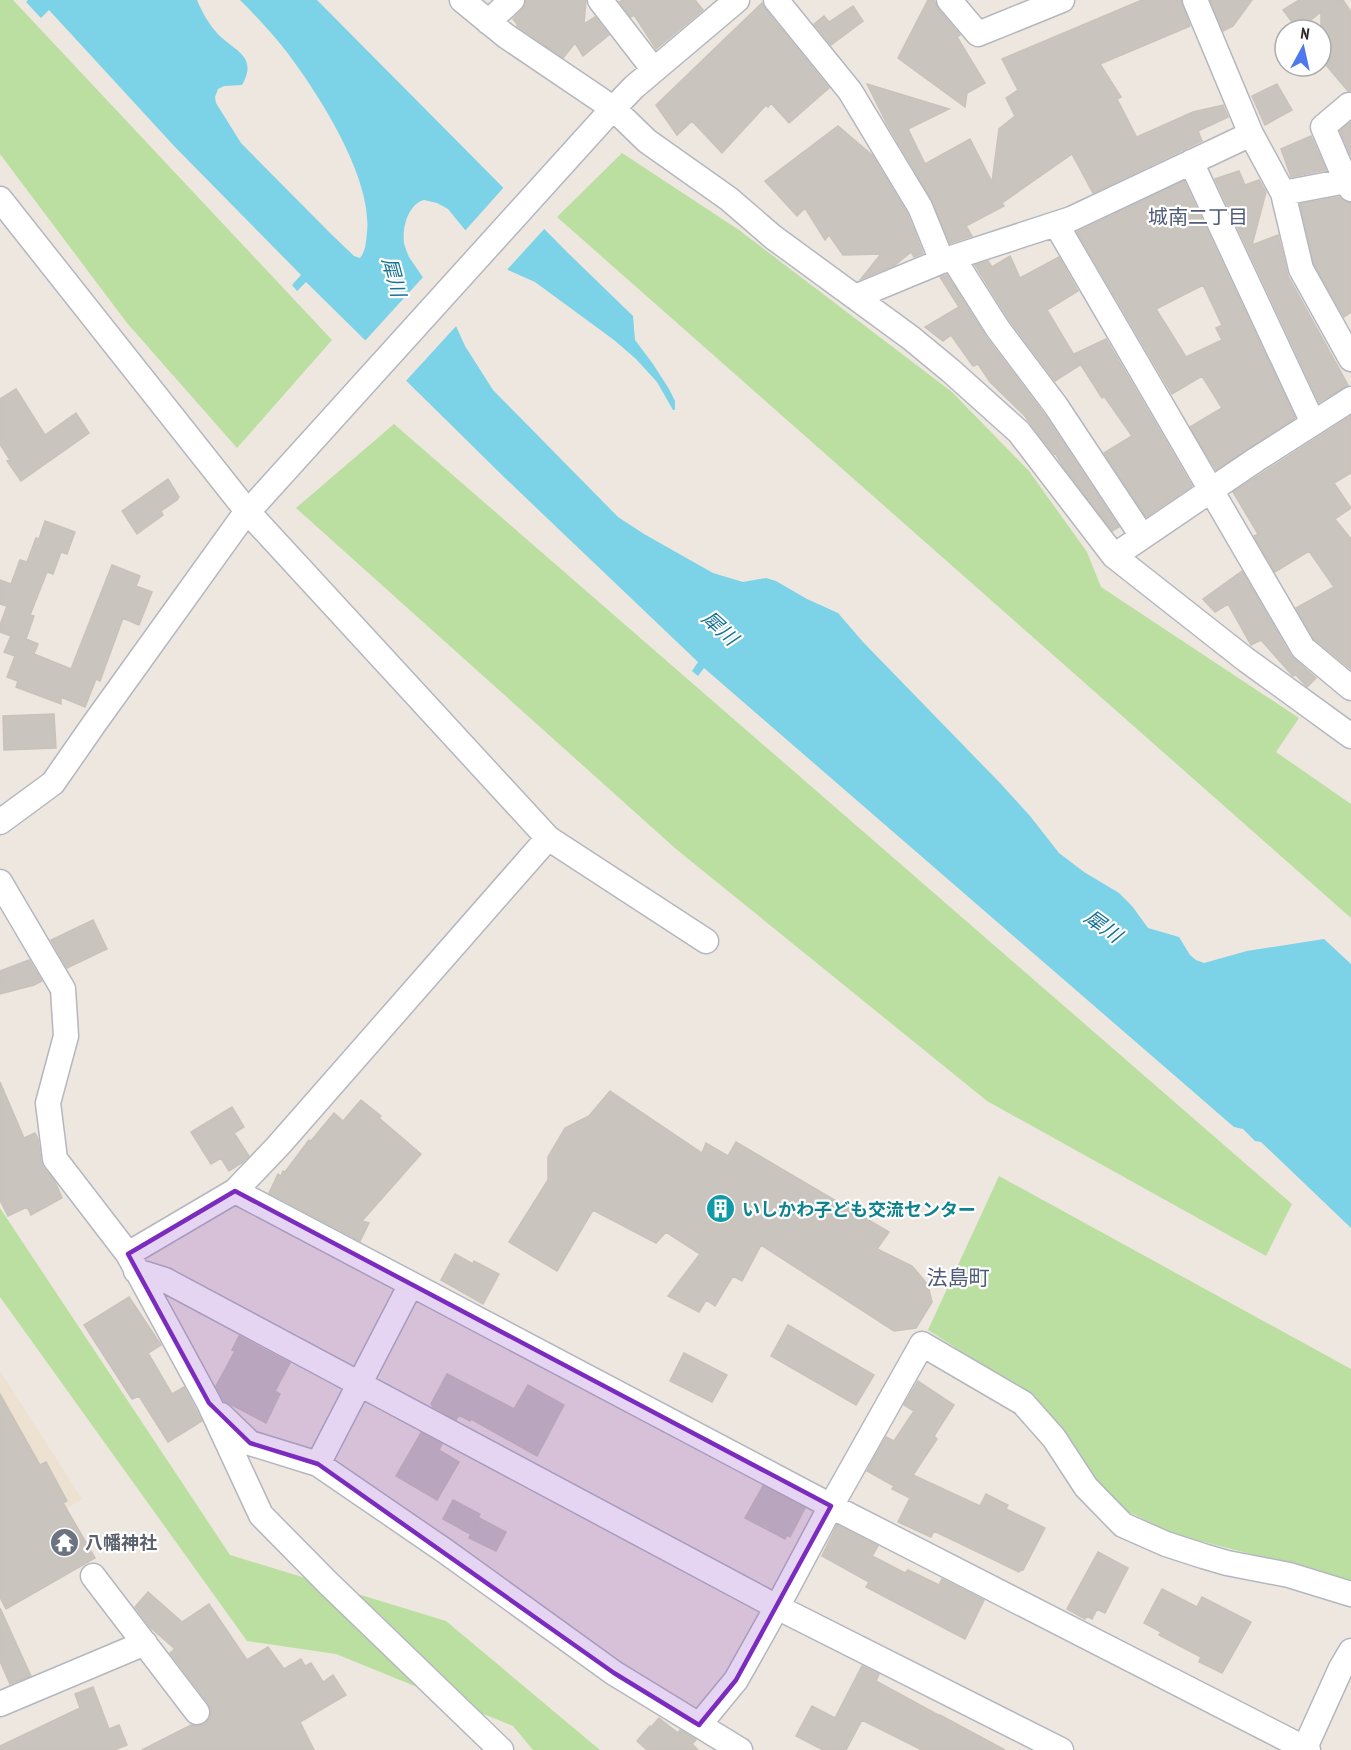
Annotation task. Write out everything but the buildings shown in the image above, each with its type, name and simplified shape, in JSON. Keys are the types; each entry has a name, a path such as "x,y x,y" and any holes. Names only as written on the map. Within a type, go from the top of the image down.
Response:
{"street":[{"path":"462,0 506,36 729,199 773,237 943,364 1019,432 1114,556 1245,658 1351,736"},
{"path":"488,22 512,0"},
{"path":"600,0 654,70"},
{"path":"0,822 53,783 162,628 251,508 634,87 738,0"},
{"path":"776,0 850,91 920,207 947,259 1056,406 1142,536"},
{"path":"949,0 978,34 1062,0"},
{"path":"1195,0 1251,134 1283,193 1301,269 1351,359"},
{"path":"1283,193 1349,185 1323,127 1349,105 1351,107"},
{"path":"855,297 947,259 1071,219 1251,134"},
{"path":"1191,162 1313,423"},
{"path":"0,199 251,508 548,838 706,941"},
{"path":"1056,224 1303,648 1351,688"},
{"path":"1114,556 1210,490 1351,399"},
{"path":"132,1263 235,1191 278,1146 548,838"},
{"path":"0,882 63,989 66,1036 48,1103 55,1160 132,1263 209,1402 261,1515 501,1750"},
{"path":"235,1191 831,1506 1305,1750 1341,1668 1351,1651"},
{"path":"132,1263 777,1607 1061,1750"},
{"path":"318,1464 411,1284"},
{"path":"699,1725 736,1680 922,1344 1023,1403 1054,1438 1086,1487 1123,1525 1166,1544 1203,1556 1289,1575 1351,1594"},
{"path":"209,1402 250,1443 318,1464 445,1551 614,1672 740,1750"},
{"path":"93,1576 197,1712"},
{"path":"0,1704 145,1643"}],"highlighted area":[{"path":"235,1191 831,1506 736,1680 699,1725 614,1673 318,1464 250,1443 209,1403 128,1254"}],"shaded area":[{"path":"0,1371 82,1499 0,1550"}],"green space":[{"path":"0,0 13,0 332,340 237,448 127,323 0,154"},
{"path":"622,153 739,230 952,392 1029,471 1087,552 1101,587 1299,718 1276,752 1351,804 1351,918 557,217"},
{"path":"394,424 1292,1204 1266,1256 987,1101 676,849 296,508"},
{"path":"999,1176 1351,1369 1351,1584 1313,1570 1177,1535 1116,1506 1040,1408 989,1369 928,1330"},
{"path":"0,1208 230,1555 446,1621 600,1750 533,1750 513,1726 336,1654 247,1641 0,1297"}],"water":[{"name":"犀川","path":"28,0 197,0 214,29 246,60 248,67 242,85 224,86 218,89 215,97 216,103 241,143 330,233 354,256 360,258 366,242 367,210 361,187 341,137 313,89 286,51 240,0 317,0 633,316 635,340 669,389 675,401 675,410 657,382 636,359 535,282 508,270 466,231 448,209 424,200 414,206 407,217 404,245 409,257 456,326 465,346 493,390 618,517 713,573 743,582 766,578 776,581 838,613 863,642 1000,783 1059,853 1084,872 1119,893 1148,928 1179,937 1190,955 1196,960 1204,963 1247,951 1324,939 1351,964 1351,1228 1261,1142 1255,1141 1243,1129 1234,1127 704,668 698,676 692,671 698,662 505,478 306,282 297,291 292,285 301,275 175,147 49,10 41,18 26,2"}],"pier":[{"path":"505,186 546,227 505,272 463,233"},
{"path":"425,275 458,324 404,383 363,343"}],"place":[{"name":"いしかわ子ども交流センター","path":"721,1209"},
{"name":"八幡神社","path":"64,1542"}],"district":[{"name":"城南二丁目","path":"1198,217"},
{"name":"法島町","path":"958,1277"}]}
